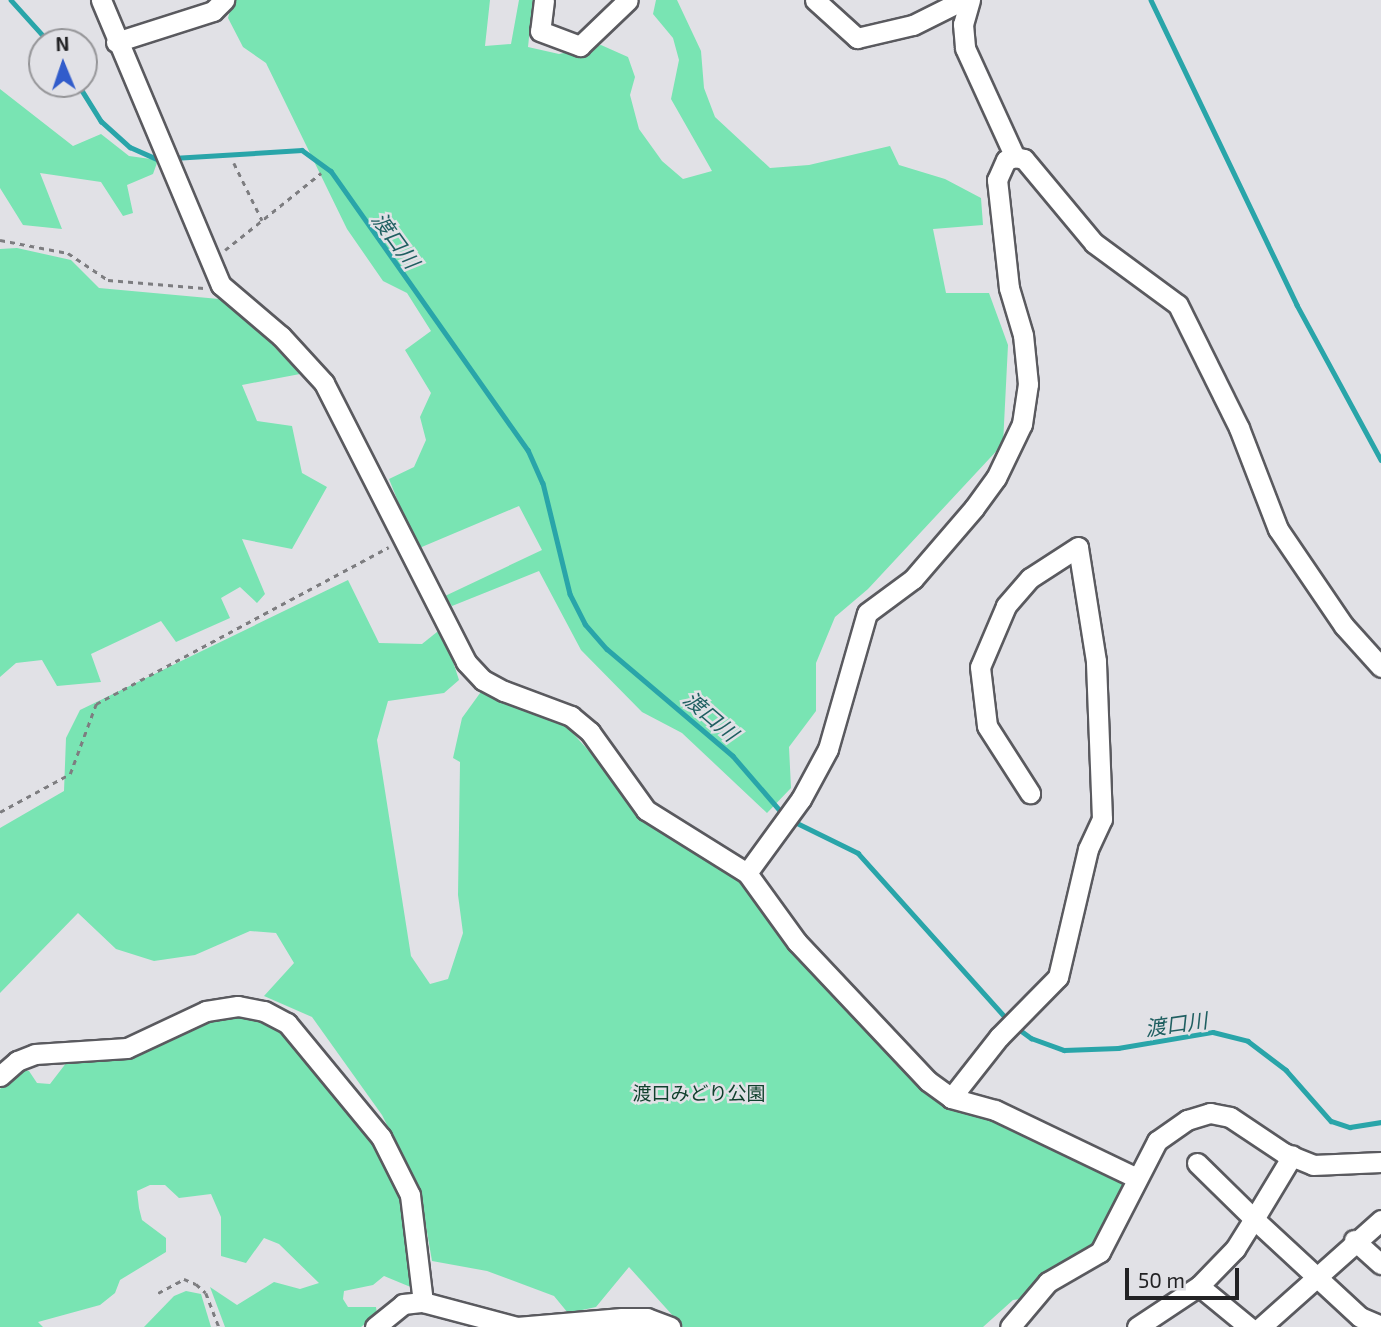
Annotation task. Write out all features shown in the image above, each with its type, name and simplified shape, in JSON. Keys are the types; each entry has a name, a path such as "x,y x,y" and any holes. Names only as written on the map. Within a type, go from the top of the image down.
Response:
{"street":[{"path":"101,0 116,42 222,285 281,336 324,383 466,662 483,680 571,716 590,732 646,810 747,873 797,942 928,1081 951,1098 995,1110 1135,1177"},
{"path":"116,42 213,11 224,0"},
{"path":"544,0 540,31 580,46 628,0"},
{"path":"815,0 857,38 913,25 963,0"},
{"path":"970,0 963,24 965,48 1015,157"},
{"path":"747,873 801,799 828,749 867,613 913,579 974,508 996,478 1022,424 1028,384 1023,335 1009,288 998,182 1006,160 1015,157 1024,159 1094,243 1178,305 1239,428 1278,529 1344,626 1381,667"},
{"path":"951,1098 999,1037 1058,977 1088,849 1102,819 1096,662 1078,547 1030,578 1006,606 980,667 987,726 1030,793"},
{"path":"0,1076 17,1061 35,1054 127,1048 206,1011 238,1006 264,1011 287,1023 381,1137 410,1195 423,1302"},
{"path":"1035,1327 1015,1320 1048,1282 1100,1252 1116,1227 1135,1177 1157,1141 1187,1119 1210,1113 1230,1116 1292,1156 1313,1165 1381,1162"},
{"path":"1137,1327 1199,1286 1235,1249 1292,1156"},
{"path":"1197,1163 1214,1185 1319,1276 1356,1322 1381,1326"},
{"path":"1261,1327 1319,1276 1354,1240 1381,1220"},
{"path":"1354,1240 1381,1264"},
{"path":"1199,1286 1250,1327"},
{"path":"375,1327 403,1304 423,1302 517,1327 622,1318 647,1318 670,1327"}],"path":[{"path":"234,163 262,220"},
{"path":"211,261 320,173"},
{"path":"0,240 68,253 108,280 203,288 222,285"},
{"path":"0,812 70,774 96,704 403,540"},
{"path":"158,1293 184,1279 196,1284 206,1293 219,1327"}],"green space":[{"path":"233,0 490,0 485,46 511,44 519,0 533,0 528,47 559,54 601,45 628,57 635,77 630,95 639,129 662,161 683,179 712,171 671,99 679,60 673,38 653,14 656,0 677,0 701,51 704,88 715,117 770,168 809,165 890,146 899,165 945,179 981,198 983,225 933,229 946,293 989,293 1008,345 1003,444 868,589 835,617 816,663 816,711 789,747 791,788 767,813 682,733 642,712 581,650 539,571 452,606 445,596 542,550 519,506 417,549 389,479 414,467 426,440 420,417 431,393 405,350 431,331 407,293 383,281 347,229 266,63 243,47 228,18"},
{"path":"0,89 73,146 101,134 129,156 158,160 153,174 127,185 133,213 123,216 101,182 40,173 62,229 23,225 0,188"},
{"path":"17,248 71,260 99,288 230,300 300,374 242,385 257,421 292,426 302,473 327,487 292,549 242,539 265,594 257,603 240,587 221,598 230,618 176,642 161,621 91,654 101,682 57,686 42,660 16,663 0,677 0,249"},
{"name":"渡口みどり公園","path":"348,580 379,643 422,644 442,628 459,680 444,693 388,701 377,740 411,956 430,984 448,979 463,933 458,895 460,762 453,758 462,718 483,689 560,719 644,812 741,880 947,1103 1135,1177 1116,1227 1031,1297 1013,1300 983,1327 683,1327 629,1267 596,1307 568,1313 554,1296 487,1271 432,1261 420,1191 382,1115 312,1017 264,996 294,963 276,933 250,931 195,955 154,961 116,949 78,913 0,993 0,828 64,791 66,738 80,710"},
{"path":"248,1015 290,1036 358,1118 398,1178 413,1288 384,1276 373,1285 344,1291 343,1299 348,1307 376,1307 377,1314 361,1327 225,1327 210,1287 237,1305 274,1282 300,1289 319,1283 279,1244 264,1238 246,1263 221,1256 221,1217 211,1194 179,1198 165,1185 150,1185 137,1191 139,1208 142,1220 166,1238 166,1252 120,1280 115,1293 100,1305 38,1322 43,1327 0,1327 0,1089 20,1070 29,1071 37,1083 50,1084 70,1058 176,1034 220,1017"},
{"path":"186,1291 201,1294 211,1327 144,1327 174,1296"}],"waterway":[{"name":"渡口川","path":"11,0 36,28"},
{"path":"1151,0 1297,305 1381,460"},
{"name":"渡口川","path":"87,98 101,121 130,147 157,159"},
{"name":"渡口川","path":"173,158 302,150 331,171 528,450 543,483 570,594 585,624 607,649 733,756 784,815"},
{"name":"渡口川","path":"791,820 858,853 1007,1019"},
{"name":"渡口川","path":"1016,1027 1031,1038 1064,1050 1118,1048 1213,1032 1248,1041 1286,1070 1331,1121 1350,1127 1381,1122"}]}
